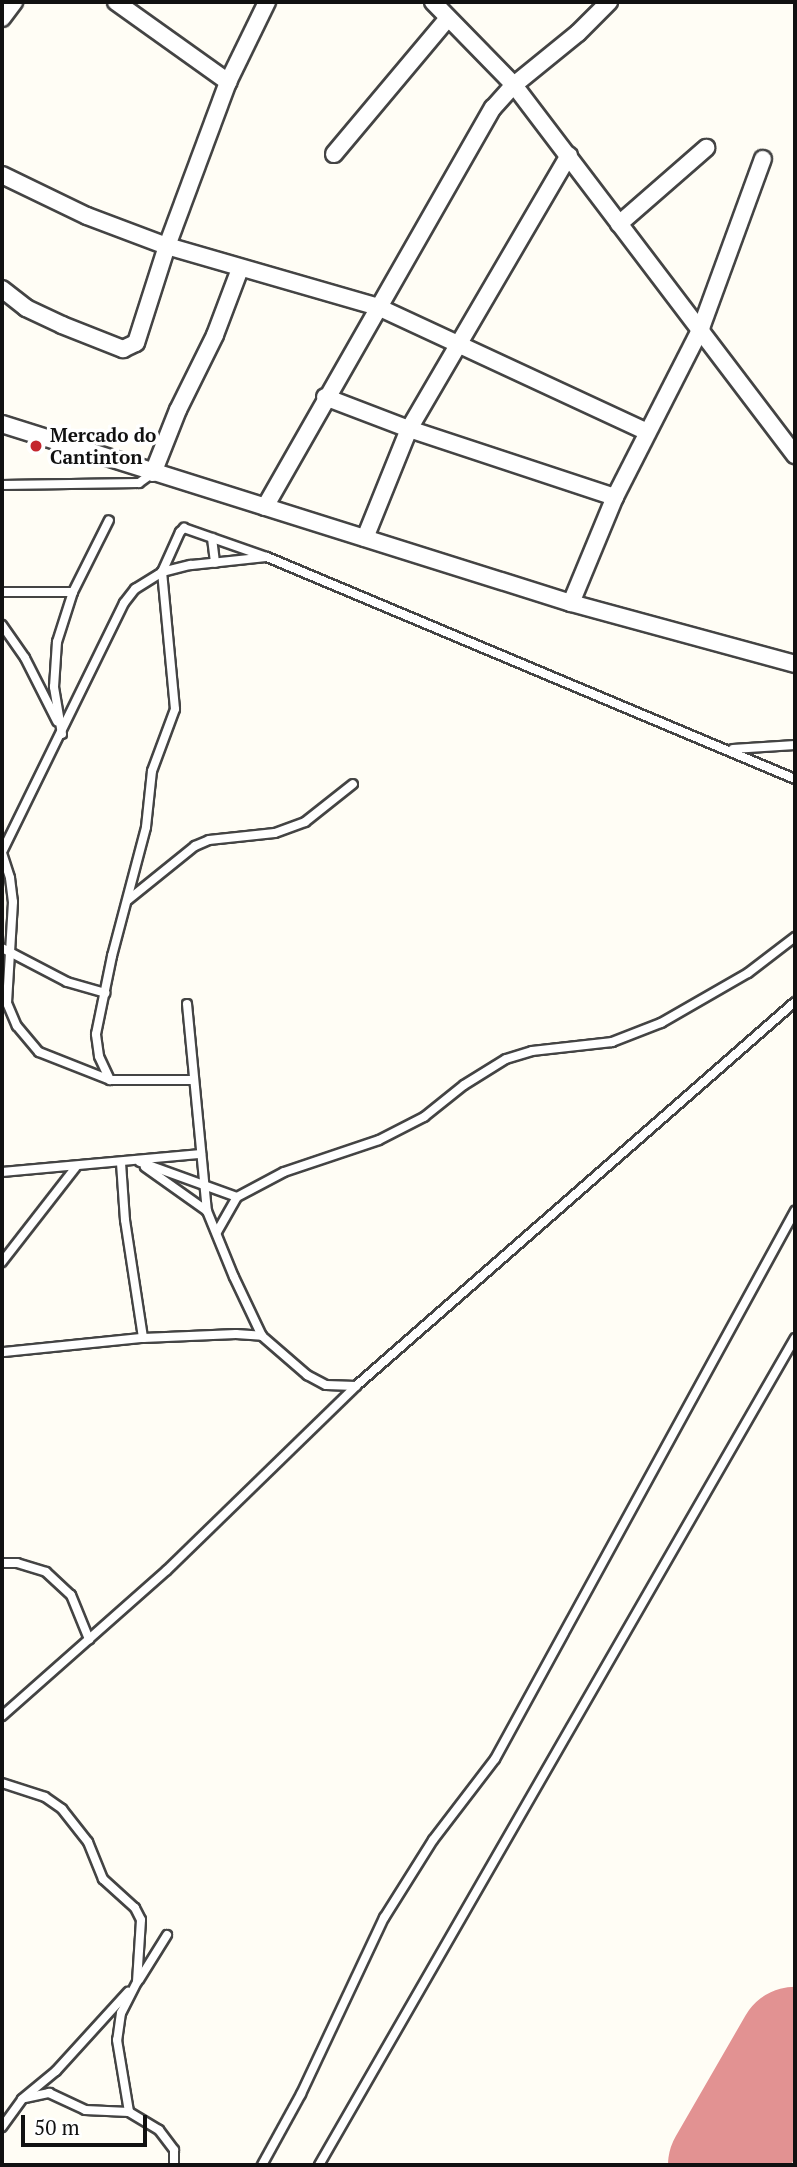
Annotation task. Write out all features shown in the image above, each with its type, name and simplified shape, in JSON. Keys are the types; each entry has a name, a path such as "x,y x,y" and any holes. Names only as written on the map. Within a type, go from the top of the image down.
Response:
{"street":[{"path":"2,18 14,2"},
{"path":"116,2 228,82"},
{"path":"2,289 26,308 62,325 123,349 136,343 166,246 228,82 267,2"},
{"path":"433,2 514,85 701,328 795,456"},
{"path":"265,507 493,108 514,85 578,33 609,2"},
{"path":"334,154 448,18"},
{"path":"619,224 706,148"},
{"path":"365,538 409,429 456,344 569,155"},
{"path":"571,603 615,496 701,328 763,159"},
{"path":"2,175 87,216 166,246 240,270 378,307 647,432"},
{"path":"153,473 178,410 215,335 240,270"},
{"path":"326,397 409,429 615,496"},
{"path":"2,424 571,603 795,664"}],"lane":[{"path":"2,485 139,483 153,473"},
{"path":"62,734 54,674 60,626 73,592 108,520"},
{"path":"110,1080 99,1056 96,1034 112,956 146,827 152,771 175,709 162,572 184,528 267,557 795,779"},
{"path":"212,538 215,563"},
{"path":"194,1080 110,1080 39,1052 17,1026 7,1003 6,949 13,902 10,878 2,852 124,603 135,589 162,572 267,557"},
{"path":"2,592 73,592"},
{"path":"2,625 30,667 62,734"},
{"path":"730,750 795,745"},
{"path":"128,900 195,845 209,840 275,833 305,822 353,784"},
{"path":"216,1232 237,1197 284,1172 379,1140 424,1117 464,1085 506,1059 532,1051 612,1042 661,1023 748,973 795,937"},
{"path":"6,949 67,982 105,993"},
{"path":"2,1716 176,1562 356,1386 795,1002"},
{"path":"187,1004 207,1211 233,1277 262,1336 307,1375 326,1385 356,1386"},
{"path":"2,1171 76,1167 201,1154"},
{"path":"137,1161 237,1197"},
{"path":"137,1161 207,1211"},
{"path":"121,1163 125,1220 142,1338"},
{"path":"2,1262 76,1167"},
{"path":"262,2165 301,2094 384,1918 433,1840 495,1759 795,1211"},
{"path":"4,1352 142,1338 236,1334 262,1336"},
{"path":"319,2165 795,1338"},
{"path":"2,1563 17,1563 46,1572 71,1595 89,1639"},
{"path":"2,1783 46,1797 62,1809 88,1842 103,1879 135,1908 142,1932 137,1982 56,2071 22,2099 2,2127"},
{"path":"130,2112 117,2040 121,2013 167,1935"},
{"path":"22,2099 49,2093 85,2110 130,2112 159,2130 174,2150 174,2165"}],"runway":[{"path":"725,2165 795,2044"}],"place":[{"name":"Mercado do Cantinton","path":"36,446"}]}
